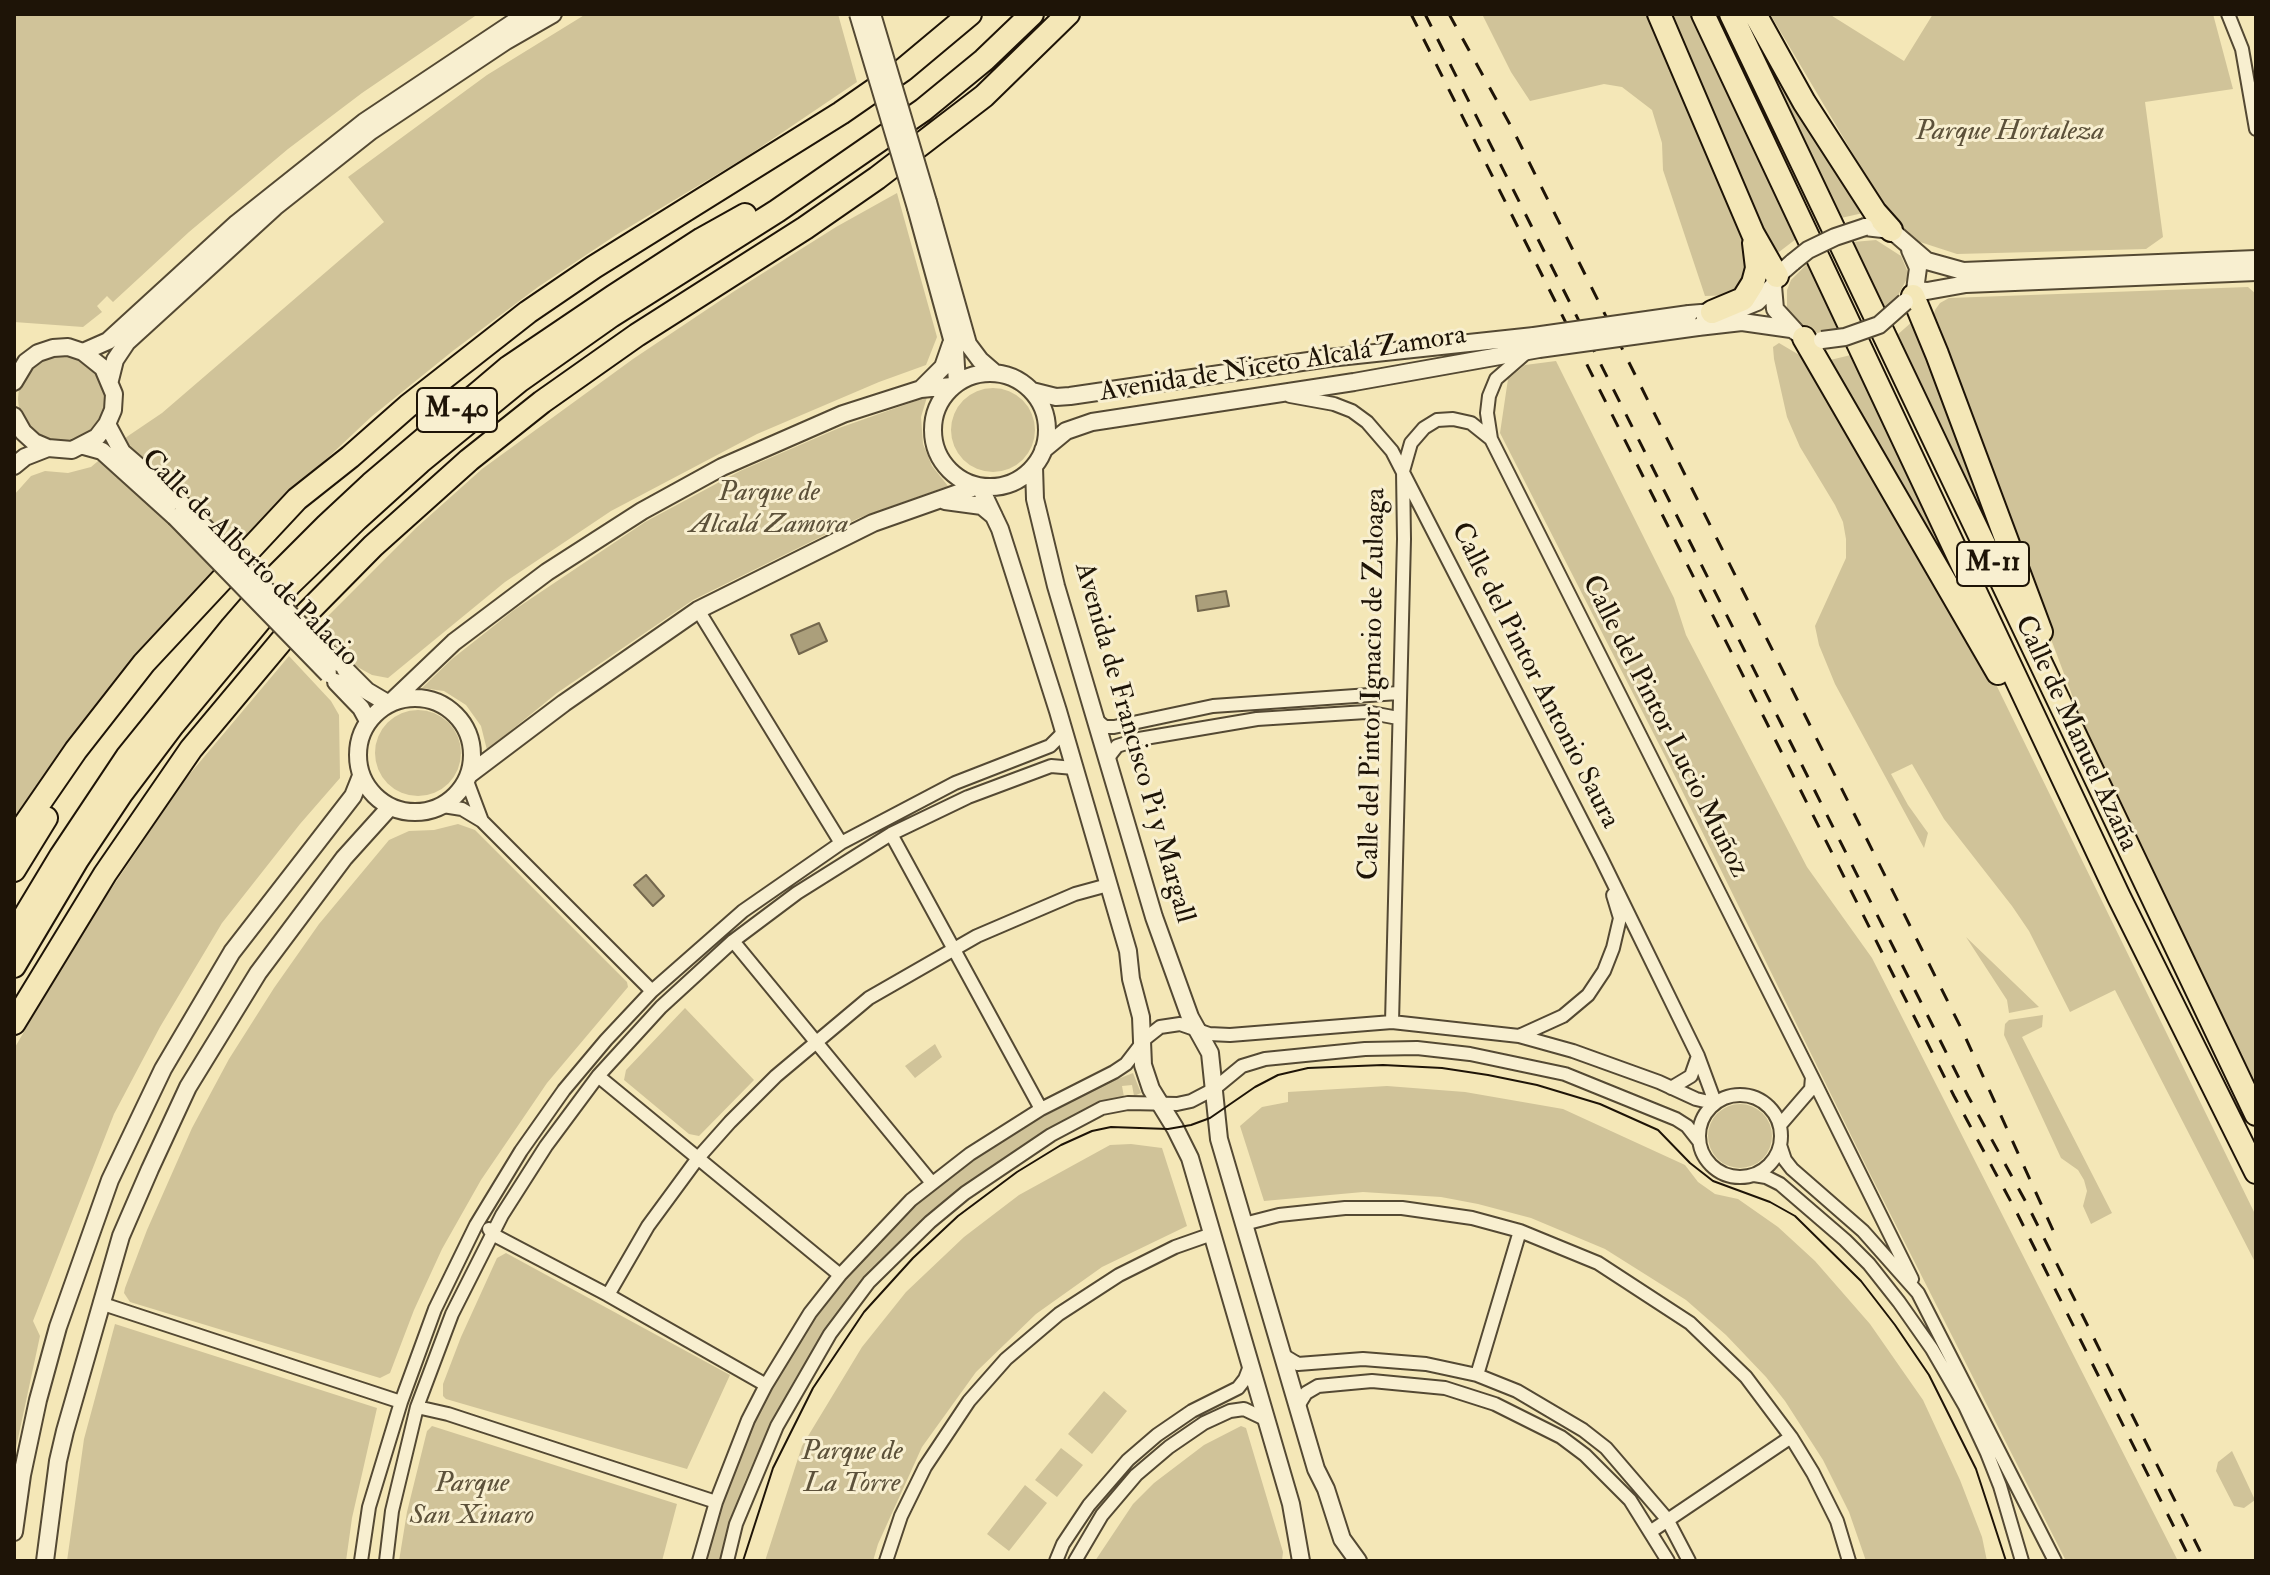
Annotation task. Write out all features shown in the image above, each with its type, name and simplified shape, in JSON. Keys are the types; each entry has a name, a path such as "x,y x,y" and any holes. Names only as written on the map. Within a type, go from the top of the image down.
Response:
{"highway":[{"name":"M-40","path":"14,870 110,722 255,556 350,457 408,406 528,312 594,267 841,113 903,70 970,14"},
{"name":"M-40","path":"14,934 120,768 174,696 277,575 371,484 509,367 702,239 777,197 856,147 969,62 1019,14"},
{"path":"14,966 77,860 173,725 290,584 357,519 420,462 519,381 611,316 777,211 923,110 984,60 1032,14"},
{"path":"14,1023 105,874 191,749 293,627 373,546 469,460 542,402 648,327 805,228 984,96 1068,14"},
{"path":"1659,14 1753,234 1781,275"},
{"name":"Calle de Manuel Azaña","path":"1703,14 2119,897 2256,1172"},
{"name":"Calle de Manuel Azaña","path":"1731,14 2256,1114"},
{"path":"1755,14 1804,102 1875,212 1899,238"},
{"path":"1700,317 1743,299 1753,283 1757,268 1753,234"},
{"path":"1911,296 1937,354 2046,646 2060,703"},
{"path":"1806,336 1991,659 2119,897"},
{"path":"14,840 76,750 144,663 297,499 350,457"}],"street":[{"path":"83,352 108,341 237,223 364,122 526,14"},
{"path":"110,380 115,360 127,342 275,207 371,131 506,41 553,14"},
{"path":"858,14 968,344 995,373"},
{"path":"872,14 922,205 957,363 954,385 937,412 935,441 947,465 964,480 979,486 996,518 1025,603 1129,955 1131,979 1141,1017 1141,1045 1147,1077 1187,1151 1291,1504 1301,1561"},
{"path":"2228,14 2242,49 2256,129"},
{"path":"1534,345 1737,310 1757,302 1808,250 1865,227 1899,238 1927,261 1963,271 2184,256 2255,266"},
{"path":"1899,238 1918,268 1911,296"},
{"path":"1700,317 1742,322 1806,336 1845,337 1879,325 1911,296 1966,284 2255,266"},
{"path":"1781,275 1775,309 1806,336"},
{"path":"921,389 938,376 952,339"},
{"name":"Avenida de Niceto Alcalá Zamora","path":"1032,391 1056,397 1070,396 1329,358 1534,345"},
{"name":"Avenida de Niceto Alcalá Zamora","path":"1043,450 1066,431 1092,422 1354,382 1534,345"},
{"name":"Calle del Pintor Lucio Muñoz","path":"1534,345 1496,379 1487,413 1491,439 1918,1293"},
{"path":"14,382 26,362 38,353 68,347 94,358 110,380 114,394 113,410 107,424 97,437 72,450 48,448 34,442 14,420"},
{"path":"468,778 564,703 698,610 873,523 979,486 1012,482 1034,467 1047,438 1044,413 1032,391 1015,379 995,373 972,376 954,385 921,389 843,414 722,467 642,511 547,572 454,642 368,721 358,748 361,776 368,789 390,807 416,812 443,806 462,809 482,821 652,991"},
{"name":"Calle del Pintor Antonio Saura","path":"1272,393 1317,399 1352,411 1378,433 1392,451 1601,858 1698,1056 1714,1103"},
{"name":"Calle del Pintor Ignacio de Zuloaga","path":"1392,1022 1403,471 1411,443 1424,428 1437,420 1453,419 1471,423 1491,439"},
{"name":"Calle de Alberto de Palacio","path":"107,424 122,452 337,672 368,721"},
{"name":"Calle de Alberto de Palacio","path":"84,446 102,451 178,510"},
{"path":"14,466 25,457 48,448"},
{"name":"Avenida de Francisco Pi y Margall","path":"1034,467 1036,503 1055,581 1157,926 1184,1003 1210,1053 1216,1130 1316,1469 1326,1489 1339,1533 1358,1561"},
{"path":"939,501 982,506 996,518"},
{"name":"Calle del Pintor Antonio Saura","path":"1404,539 1411,521 1425,515"},
{"path":"698,610 841,843"},
{"name":"Calle de Alberto de Palacio","path":"337,672 389,704"},
{"path":"1095,718 1105,727 1114,727 1213,706 1398,693"},
{"path":"389,704 419,698 447,708 459,718 472,745 473,760 468,778 457,795 443,806"},
{"path":"1107,759 1117,746 1139,739 1257,719 1366,712 1398,718"},
{"path":"361,1561 369,1507 401,1402 435,1309 476,1225 521,1151 564,1090 652,991 743,911 841,843 955,783 1050,746 1064,732"},
{"path":"386,1561 392,1511 417,1407 452,1314 492,1234 546,1146 598,1076 643,1025 733,941 797,893 891,834 968,797 1037,771 1060,765 1074,768"},
{"path":"14,1532 38,1400 69,1289 110,1180 163,1069 232,952 353,796 361,776"},
{"path":"468,778 482,821"},
{"path":"45,1561 58,1461 100,1303 121,1236 188,1087 258,973 344,858 390,807"},
{"path":"891,834 1041,1109"},
{"name":"Calle del Pintor Antonio Saura","path":"1519,1036 1563,1016 1588,995 1604,971 1620,918 1601,858"},
{"path":"608,1295 648,1226 698,1158 776,1076 869,998 953,948 1075,894 1108,885"},
{"path":"733,941 932,1183"},
{"path":"643,1025 652,991"},
{"path":"699,1561 716,1502 748,1420 810,1313 840,1275 890,1221 932,1183 970,1154 1041,1109 1114,1072 1132,1058 1152,1033 1167,1024 1230,1035 1392,1022 1519,1036 1573,1051 1714,1103"},
{"path":"727,1561 736,1524 777,1426 830,1334 869,1282 922,1229 965,1193 1051,1135 1102,1108 1116,1104 1183,1103 1214,1089 1242,1066 1265,1059 1365,1049 1417,1048 1470,1054 1565,1074 1676,1119 1687,1126 1698,1140 1703,1156 1714,1168 1729,1176 1754,1175 1780,1184 1845,1240 1891,1292 1932,1349 1965,1406 1987,1453 2022,1561"},
{"path":"1671,1088 1691,1076 1698,1056"},
{"path":"598,1076 840,1275"},
{"path":"1780,1125 1811,1089 1812,1077"},
{"path":"1698,1140 1700,1123 1714,1103 1729,1095 1753,1096 1773,1111 1780,1125 1780,1145 1792,1169 1863,1231 1918,1293 2055,1561"},
{"path":"1754,1175 1773,1160 1780,1145"},
{"path":"521,1151 511,1180 486,1223 492,1234 608,1295 766,1385"},
{"path":"1244,1224 1279,1215 1345,1208 1402,1208 1472,1218 1520,1231 1598,1263 1682,1317 1746,1377 1791,1437 1813,1473 1837,1521 1849,1561"},
{"path":"1477,1375 1520,1231"},
{"path":"886,1561 901,1516 925,1467 969,1401 1006,1359 1059,1314 1119,1275 1175,1247 1212,1234"},
{"path":"100,1303 401,1402"},
{"path":"1283,1355 1298,1364 1381,1359 1426,1364 1477,1375 1535,1400 1583,1430 1626,1470 1667,1519 1689,1561"},
{"path":"1056,1561 1063,1544 1089,1505 1128,1460 1192,1411 1238,1388 1250,1366"},
{"path":"1298,1406 1311,1389 1349,1381 1420,1384 1467,1394 1517,1414 1561,1437 1585,1455 1626,1495 1668,1561"},
{"path":"417,1407 448,1414 716,1502"},
{"path":"1075,1561 1102,1515 1136,1475 1169,1447 1204,1423 1230,1411 1244,1409 1265,1419"},
{"path":"1650,1532 1791,1437"}],"green space":[{"path":"14,14 478,14 362,93 288,149 189,232 113,302 107,296 97,306 102,312 83,327 14,322"},
{"path":"586,14 838,14 857,82 746,157 616,235 538,287 371,417 269,513 14,826 14,495 31,476 45,471 68,473 91,467 162,413 384,222 348,177 487,75"},
{"path":"1482,14 1649,14 1748,240 1747,271 1734,295 1705,296 1663,170 1662,143 1652,110 1622,87 1604,84 1530,101 1511,72"},
{"path":"1668,14 1690,14 1796,239 1779,252 1771,249"},
{"name":"Parque Hortaleza","path":"1770,14 1829,14 1904,61 1933,14 2213,14 2233,89 2145,102 2163,237 2146,249 1957,254 1920,242 1891,218"},
{"path":"1757,39 1863,213 1841,218"},
{"path":"897,193 937,337 926,365 757,434 611,511 505,582 388,678 372,675 352,664 316,628 416,528 482,469 633,359 733,292 836,227"},
{"path":"1876,240 1901,256 1909,275 1896,299 1884,311 1853,242"},
{"path":"1808,263 1839,331 1818,333 1807,330 1796,323 1787,310 1787,290 1791,280"},
{"path":"2248,287 2256,294 2256,1089 2093,751 1932,322 1935,310 1949,298"},
{"path":"1913,321 2007,567 1896,336"},
{"path":"1779,343 1801,356 1815,372 1987,666 2256,1216 2256,1264 2115,990 2070,1012 2029,931 1944,819 1912,764 1891,774 1928,833 1924,848 1835,684 1819,645 1815,626 1846,558 1846,539 1835,505 1800,447 1787,417 1774,359 1773,347"},
{"path":"62,355 87,362 99,374 106,399 99,424 87,436 62,443 37,436 25,424 18,399 25,374 37,362"},
{"path":"1851,355 1960,585 1963,591 1826,361"},
{"path":"1556,361 1674,598 1686,635 1807,867 1872,958 2178,1561 2066,1561 1869,1172 1665,756 1500,433 1508,379 1525,365"},
{"path":"993,388 1009,391 1023,400 1032,414 1035,430 1032,446 1023,460 1009,469 993,472 977,469 963,460 954,446 951,430 954,414 963,400 977,391"},
{"name":"Parque de Alcalá Zamora","path":"927,397 921,417 923,444 932,466 948,486 859,518 693,600 557,693 487,750 481,726 466,705 444,691 422,688 452,659 514,610 645,522 740,471 839,428"},
{"path":"289,656 331,701 339,715 340,778 222,923 160,1027 114,1114 33,1321 40,1336 14,1457 14,1049 75,943 183,782"},
{"path":"418,710 435,713 449,722 458,736 461,753 458,770 449,784 435,793 418,796 401,793 387,784 378,770 375,753 378,736 387,722 401,713"},
{"path":"458,824 475,830 627,982 628,987 547,1083 481,1180 442,1249 390,1373 380,1378 130,1302 124,1293 125,1288 192,1128 229,1059 274,988 319,924 389,840 409,831 434,830"},
{"path":"1966,937 2039,1007 2009,1013 2007,1000"},
{"path":"685,1008 754,1080 699,1136 689,1134 624,1080 626,1070"},
{"path":"2043,1015 2042,1027 2022,1037 2112,1213 2091,1224 2083,1206 2087,1191 2084,1180 2078,1170 2061,1158 2004,1035 2005,1024 2009,1020"},
{"path":"935,1044 942,1057 915,1078 905,1066"},
{"path":"1133,1073 1141,1093 1134,1096 1132,1085 1122,1086 1124,1097 1101,1104 1045,1131 1002,1159 931,1213 867,1278 796,1377 770,1426 745,1481 721,1561 704,1561 717,1514 749,1428 810,1325 858,1262 916,1203 992,1145 1100,1086"},
{"path":"1387,1086 1465,1092 1563,1109 1685,1165 1698,1182 1715,1194 1738,1199 1778,1227 1815,1261 1870,1324 1923,1400 1960,1480 1982,1537 1987,1561 1866,1561 1849,1512 1823,1460 1766,1377 1726,1335 1686,1300 1605,1249 1531,1218 1441,1197 1363,1192 1264,1201 1240,1126 1262,1107 1288,1102 1288,1092"},
{"path":"1740,1104 1758,1110 1766,1118 1772,1136 1766,1154 1758,1162 1740,1168 1722,1162 1714,1154 1708,1136 1714,1118 1722,1110"},
{"name":"Parque de La Torre","path":"1110,1145 1162,1148 1187,1226 1102,1267 1036,1314 976,1372 922,1447 873,1561 765,1561 802,1446 862,1347 906,1292 964,1237 1019,1195"},
{"path":"506,1253 730,1375 687,1469 443,1396 443,1384 461,1337 497,1258"},
{"path":"115,1324 377,1408 352,1518 346,1561 67,1561 84,1439"},
{"path":"1104,1391 1127,1411 1092,1454 1068,1434"},
{"name":"Parque San Xinaro","path":"432,1426 677,1504 662,1561 399,1561 407,1512 427,1431"},
{"path":"1241,1426 1246,1428 1283,1552 1282,1561 1095,1561 1133,1504 1154,1483 1204,1445"},
{"path":"1061,1448 1083,1465 1057,1497 1035,1480"},
{"path":"2232,1451 2255,1500 2244,1508 2234,1506 2216,1471 2218,1462"},
{"path":"1025,1485 1047,1503 1009,1551 987,1534"}],"shaded area":[{"path":"1226,591 1229,606 1198,611 1196,596"},
{"path":"819,623 827,641 799,654 791,635"},
{"path":"646,875 664,896 653,906 634,885"}],"tram line":[{"path":"743,1561 773,1468 813,1388 864,1312 913,1258 958,1216 1017,1172 1061,1145 1092,1131 1111,1127 1168,1129 1191,1125 1210,1118 1278,1075 1308,1068 1383,1065 1442,1068 1488,1075 1537,1085 1600,1104 1658,1130 1690,1163 1713,1181 1770,1202 1795,1216 1861,1281 1929,1375 1976,1469 2006,1561"}],"railway":[{"path":"1411,14 2191,1561"},
{"path":"1425,14 2205,1561"},
{"path":"1449,14 1513,130 1963,1032 2057,1239"}]}
